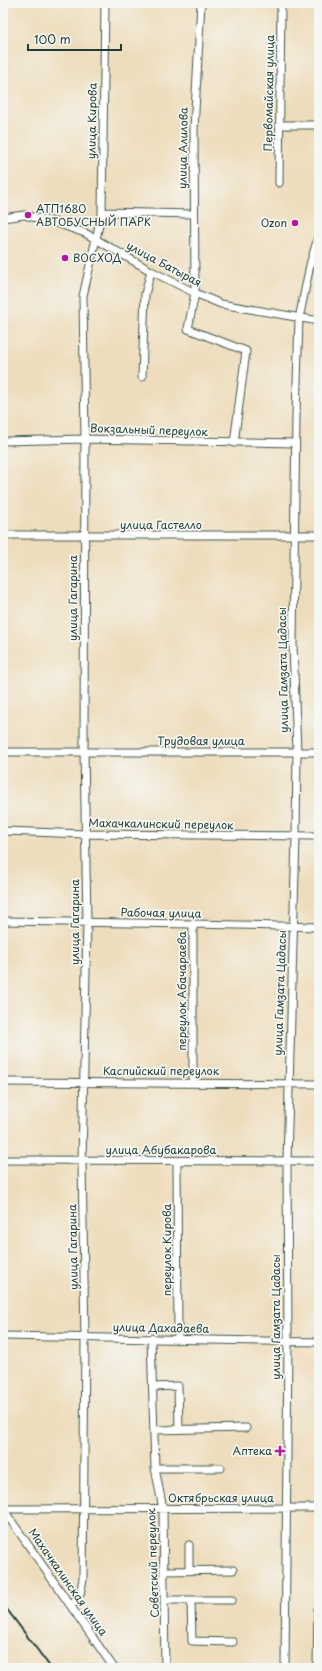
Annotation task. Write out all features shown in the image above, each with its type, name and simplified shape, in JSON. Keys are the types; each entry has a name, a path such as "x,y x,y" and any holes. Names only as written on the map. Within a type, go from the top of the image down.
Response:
{"street":[{"name":"улица Кирова","path":"96,238 102,212 105,3"},
{"name":"улица Алилова","path":"201,3 194,129 193,214 195,293 188,329 246,350 234,444"},
{"name":"Первомайская улица","path":"279,183 281,3"},
{"path":"279,125 319,125"},
{"path":"102,212 193,214"},
{"name":"улица Батырая","path":"3,218 24,215 54,222 85,233 151,271 195,293 226,305 299,319 319,321"},
{"name":"улица Гамзата Цадасы","path":"285,1668 288,1342 286,1161 294,927 297,752 293,645 295,443 299,319 310,265 319,234"},
{"name":"улица Гагарина","path":"72,1605 80,1594 83,1586 85,1338 82,1162 87,923 84,751 85,439 83,296 96,238"},
{"path":"142,378 145,294 151,271"},
{"name":"Вокзальный переулок","path":"3,441 85,439 234,444 295,443"},
{"name":"улица Гастелло","path":"3,535 319,535"},
{"name":"Трудовая улица","path":"3,752 319,752"},
{"name":"Махачкалинский переулок","path":"3,830 85,834 319,836"},
{"name":"Рабочая улица","path":"3,921 193,924 319,928"},
{"name":"переулок Абачараева","path":"192,1082 193,924"},
{"name":"Каспийский переулок","path":"3,1082 319,1084"},
{"name":"улица Абубакарова","path":"3,1160 82,1162 319,1161"},
{"name":"переулок Кирова","path":"177,1161 178,1339"},
{"name":"улица Дахадаева","path":"3,1336 319,1342"},
{"name":"Советский переулок","path":"151,1338 155,1468 163,1509 165,1571 165,1668"},
{"path":"153,1387 178,1386 179,1429"},
{"path":"154,1430 246,1428"},
{"path":"155,1468 221,1468"},
{"name":"Октябрьская улица","path":"3,1509 319,1508"},
{"name":"Махачкалинская улица","path":"3,1509 72,1605 114,1668"},
{"path":"189,1545 189,1569"},
{"path":"165,1571 189,1569 233,1570"},
{"path":"165,1600 232,1600"},
{"path":"190,1601 192,1641 233,1642"},
{"path":"317,1668 318,1608"}],"railway":[{"path":"3,1604 51,1668"}],"place":[{"name":"АТП1680 АВТОБУСНЫЙ ПАРК","path":"28,215"},
{"name":"Ozon","path":"295,223"},
{"name":"ВОСХОД","path":"65,258"},
{"name":"Аптека","path":"280,1451"}]}
